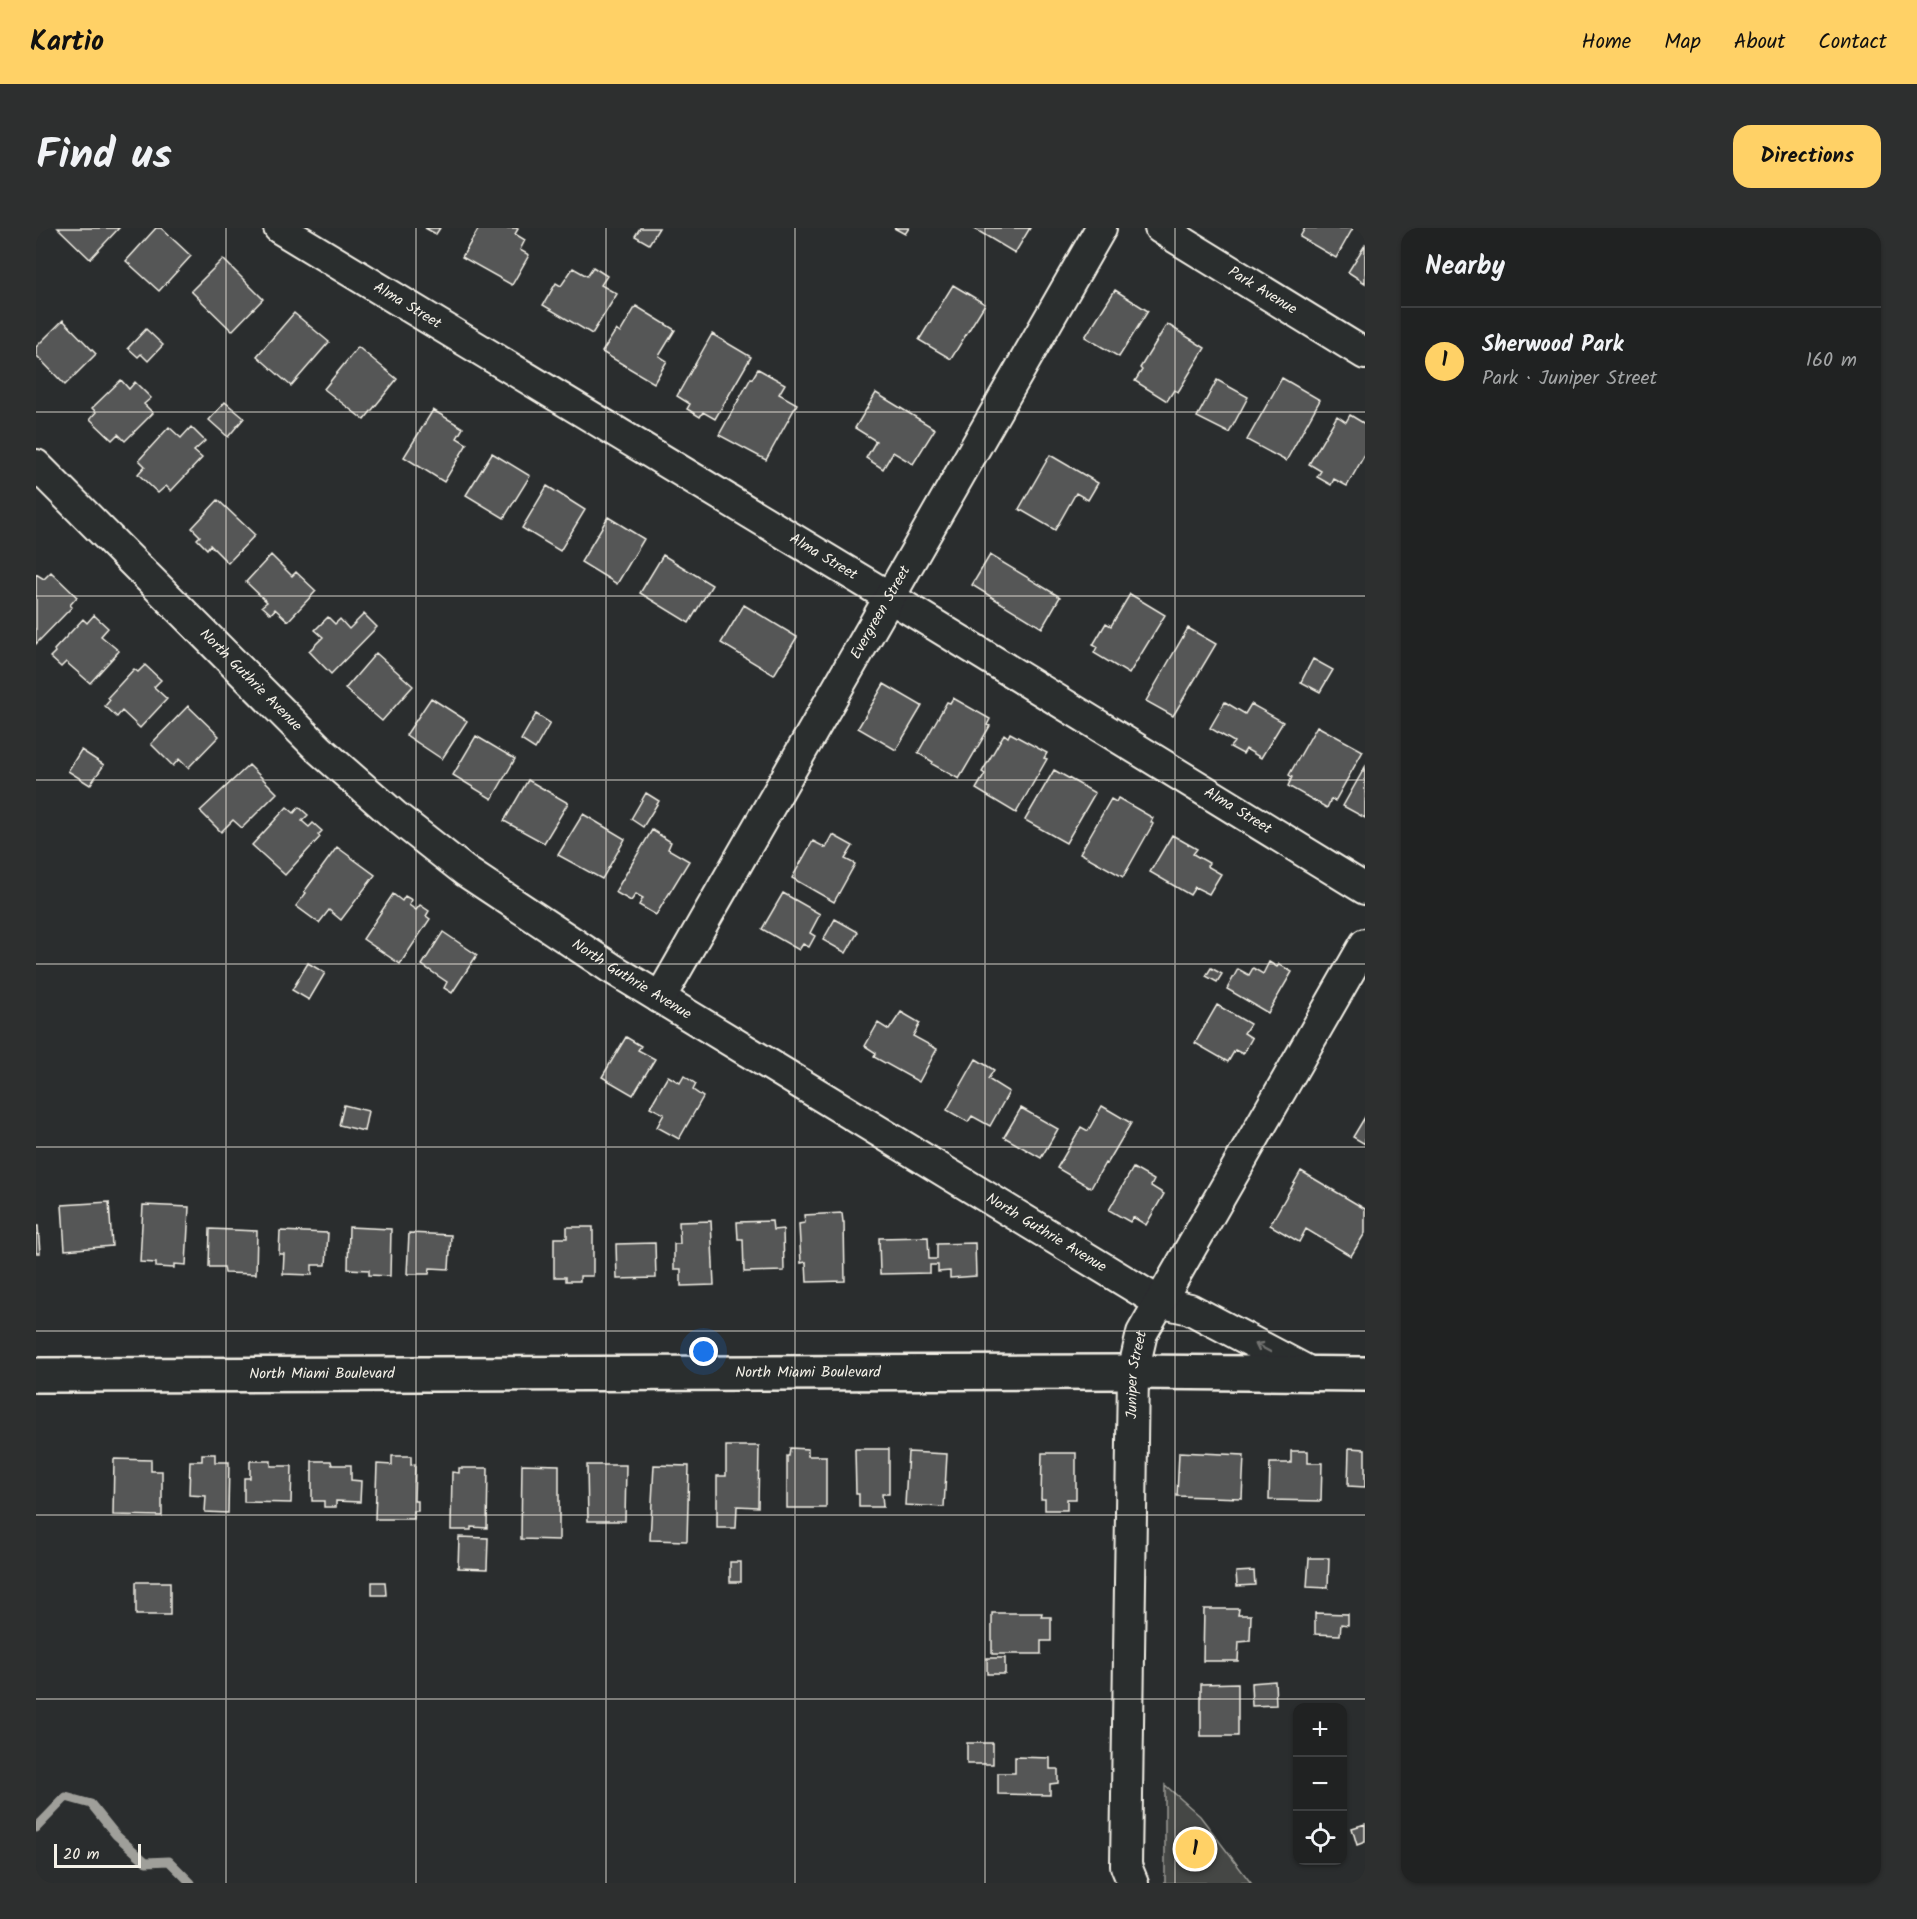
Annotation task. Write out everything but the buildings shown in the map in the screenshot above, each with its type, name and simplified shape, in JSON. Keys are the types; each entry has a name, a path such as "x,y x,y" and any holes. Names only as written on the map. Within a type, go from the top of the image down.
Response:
{"main road":[{"name":"North Miami Boulevard","path":"36,1375 1133,1372 1365,1374"}],"street":[{"name":"Alma Street","path":"279,228 891,598 1365,889"},
{"name":"Evergreen Street","path":"660,998 1101,228"},
{"name":"Park Avenue","path":"1160,228 1365,354"},
{"name":"North Guthrie Avenue","path":"36,465 320,750 394,816 465,872 660,998 1159,1302 1190,1309 1315,1375"},
{"name":"Juniper Street","path":"1130,1874 1133,1372 1142,1333 1365,944"}],"shaded area":[{"path":"1165,1785 1200,1816 1251,1883 1165,1883"}],"waterway":[{"path":"36,1828 66,1797 91,1804 116,1835 146,1862 169,1861 191,1883"}],"place":[{"name":"Sherwood Park","path":"1195,1849"}]}
